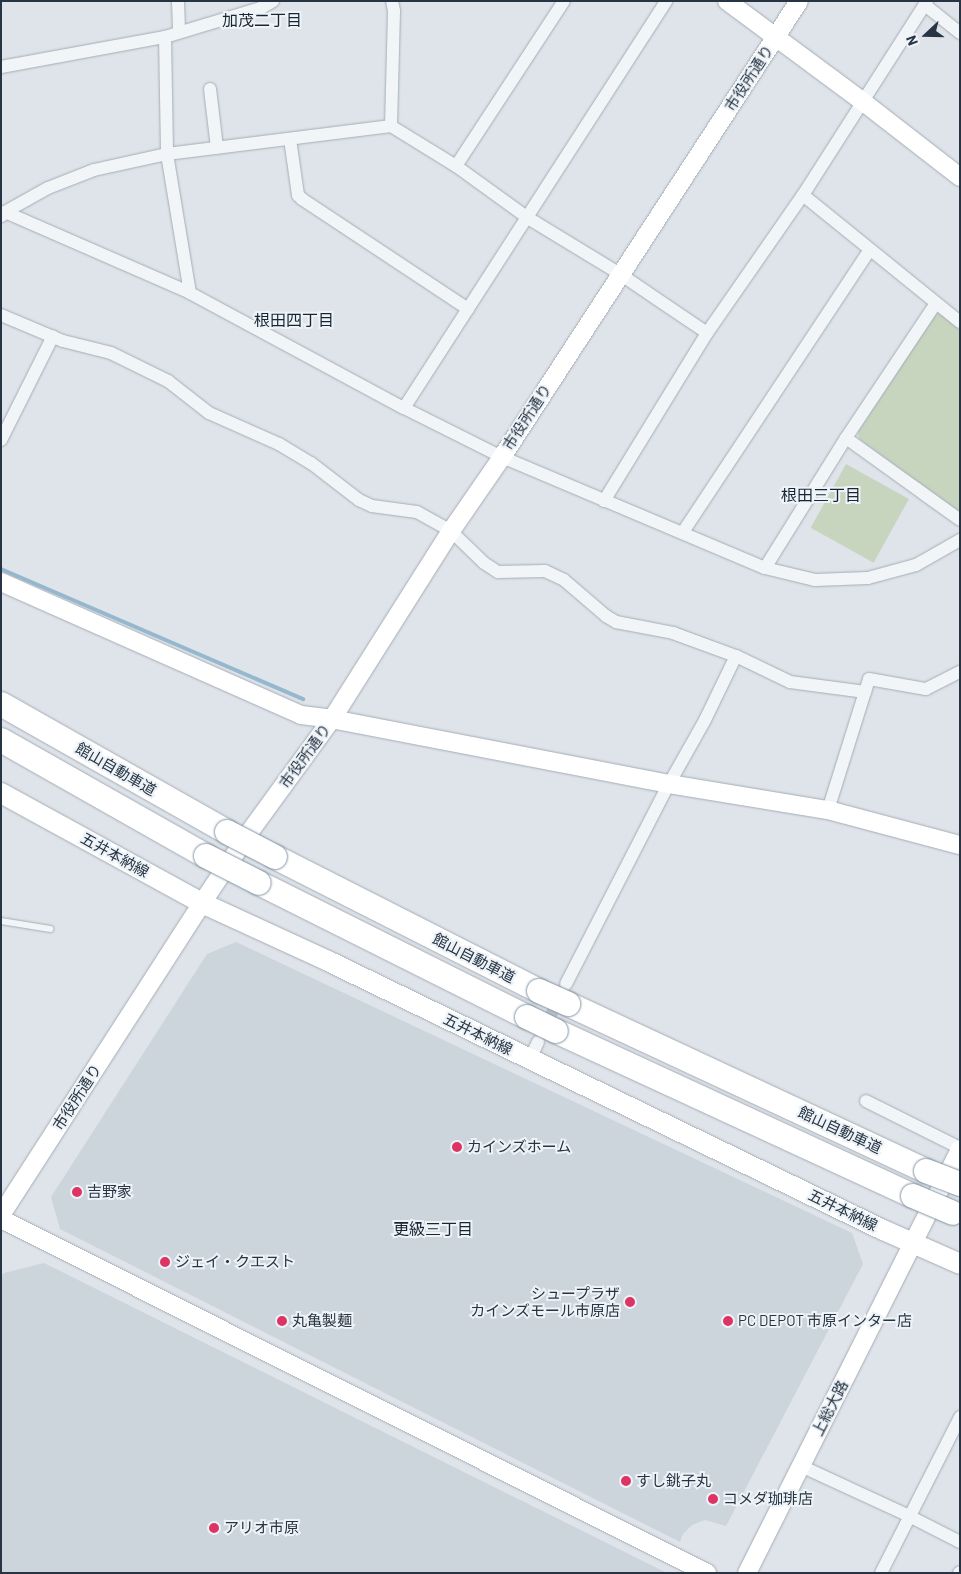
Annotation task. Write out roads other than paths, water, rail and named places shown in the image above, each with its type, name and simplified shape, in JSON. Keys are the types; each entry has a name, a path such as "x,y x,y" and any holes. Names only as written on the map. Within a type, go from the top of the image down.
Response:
{"highway":[{"name":"館山自動車道","path":"1,704 227,832 539,991 567,994 926,1171 960,1184"},
{"name":"館山自動車道","path":"1,740 206,856 527,1017 541,1044 956,1214"}],"main road":[{"name":"五井本納線","path":"1,793 202,903 328,961 541,1044 912,1243 960,1264"}],"street":[{"path":"178,1 180,32"},
{"path":"1,67 165,37 261,8 273,1"},
{"path":"391,126 394,11 392,1"},
{"path":"456,166 564,1"},
{"path":"404,408 666,1"},
{"path":"727,1 960,176"},
{"name":"市役所通り","path":"1,1215 202,903 251,830 332,719 451,531 502,457 799,1"},
{"path":"604,501 707,333 803,195 926,3 960,33"},
{"path":"165,37 167,154 190,293"},
{"path":"210,89 217,148"},
{"path":"3,215 48,188 94,170 167,154 391,126 456,166 528,218 620,274 707,333"},
{"path":"290,139 298,195 302,199 468,309"},
{"path":"803,195 960,322"},
{"path":"3,215 190,293 404,408 502,457 765,568 815,580 868,578 916,565 960,540"},
{"path":"683,532 870,250"},
{"path":"765,568 846,438 936,302"},
{"path":"1,315 52,336 111,353 168,381 209,413 279,444 311,463 359,500 372,506 417,512 451,531 484,563 498,572 545,571 564,580 606,616 616,622 673,633 736,656 790,682 865,692"},
{"path":"1,440 52,336"},
{"path":"846,438 960,520"},
{"path":"1,582 301,715 332,719 669,784 828,810 960,845"},
{"path":"567,994 669,784 705,720 736,656"},
{"path":"828,810 869,680 926,689 960,672"},
{"path":"866,1101 960,1149"},
{"name":"上総大路","path":"747,1573 960,1149"},
{"path":"1,1219 707,1573"},
{"path":"881,1573 960,1418"},
{"path":"801,1466 910,1516 960,1542"}],"lane":[{"path":"1,921 50,929"}],"waterway":[{"path":"1,569 303,699"}],"tunnel":[{"path":"543,1031 561,995"}],"place":[{"name":"カインズホーム","path":"457,1147"},
{"name":"吉野家","path":"77,1192"},
{"name":"ジェイ・クエスト","path":"165,1262"},
{"name":"シュープラザ カインズモール市原店","path":"630,1302"},
{"name":"丸亀製麺","path":"282,1321"},
{"name":"PC DEPOT 市原インター店","path":"728,1321"},
{"name":"すし銚子丸","path":"626,1481"},
{"name":"コメダ珈琲店","path":"713,1499"},
{"name":"アリオ市原","path":"214,1528"}],"district":[{"name":"加茂二丁目","path":"262,20"},
{"name":"根田四丁目","path":"294,320"},
{"name":"根田三丁目","path":"821,495"},
{"name":"更級三丁目","path":"433,1229"}]}
